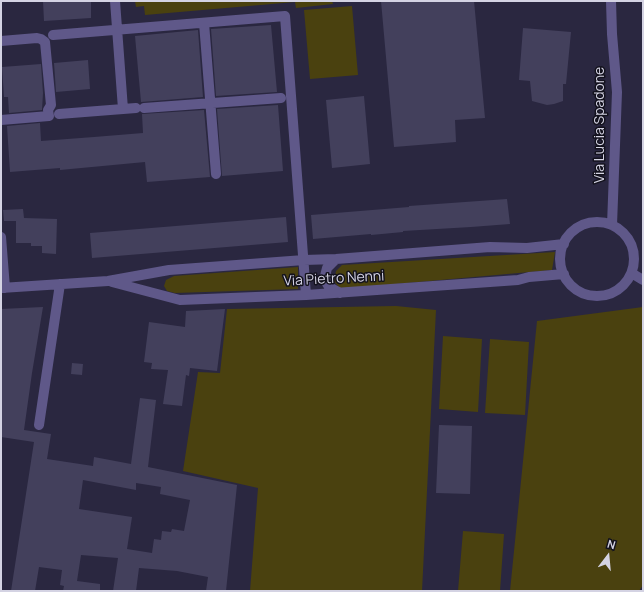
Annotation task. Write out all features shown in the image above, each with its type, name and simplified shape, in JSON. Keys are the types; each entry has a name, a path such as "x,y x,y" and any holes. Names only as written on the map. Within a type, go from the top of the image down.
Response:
{"street":[{"path":"115,1 123,109"},
{"name":"Via Lucia Spadone","path":"611,1 617,92 612,225"},
{"name":"Via Pietro Nenni","path":"53,35 285,16 304,260"},
{"path":"204,22 216,174"},
{"path":"1,41 37,38 45,42 51,105 48,110 49,116 1,120"},
{"path":"59,114 280,98"},
{"path":"601,222 612,225 624,233 629,239 634,254 633,271 624,285 610,294 594,296 578,291 571,286 566,279 560,263 560,255 566,239 571,233 585,224 601,222"},
{"path":"1,237 3,288"},
{"name":"Via Pietro Nenni","path":"3,288 108,281 169,270 490,247 527,248 564,244"},
{"path":"336,259 327,268 325,276 329,287 340,293"},
{"path":"304,260 306,295"},
{"name":"Via Pietro Nenni","path":"108,281 180,300 340,293 518,280 529,277 564,274"},
{"path":"633,274 643,280"},
{"path":"39,425 60,284"}],"shaded area":[{"path":"135,1 332,1 333,4 296,8 295,2 145,15 144,6 136,7"},
{"path":"352,6 358,75 310,79 304,10"},
{"path":"555,252 552,270 340,289 334,281 336,271 342,265"},
{"path":"298,267 298,289 175,293 167,291 164,286 166,280 174,276"},
{"path":"396,306 436,310 422,591 250,591 258,488 183,471 198,372 220,373 227,309"},
{"path":"643,307 643,585 639,591 510,591 537,321"},
{"path":"443,336 482,339 478,412 439,409"},
{"path":"490,339 529,342 525,415 485,413"},
{"path":"463,531 504,534 500,591 458,591"}],"building":[{"path":"43,1 91,1 91,18 44,21"},
{"path":"381,1 474,1 485,118 455,120 456,142 394,147"},
{"path":"271,25 277,92 216,96 211,29"},
{"path":"523,28 571,32 566,84 563,84 563,101 547,105 532,101 530,81 519,80"},
{"path":"198,30 203,97 141,102 135,36"},
{"path":"88,60 90,89 56,92 54,63"},
{"path":"41,64 43,93 42,110 9,113 8,97 4,97 2,67"},
{"path":"364,96 370,164 332,168 326,100"},
{"path":"278,105 283,171 222,176 217,109"},
{"path":"204,110 210,177 147,182 145,162 60,170 60,168 10,172 7,126 40,123 41,141 94,137 143,133 142,114"},
{"path":"507,199 510,224 313,239 311,215"},
{"path":"23,209 24,218 57,219 56,254 42,253 42,246 31,246 31,243 16,243 16,221 4,221 3,210"},
{"path":"286,217 288,242 92,258 90,233"},
{"path":"43,307 24,430 51,434 47,459 93,466 94,457 131,464 140,398 156,400 148,467 237,485 226,591 206,591 208,577 177,571 139,568 136,591 113,591 118,558 81,555 77,581 100,584 100,591 63,591 64,586 60,585 62,570 39,567 35,591 11,591 34,442 1,437 1,309","holes":["83,480 136,490 136,483 161,487 160,494 190,500 184,531 172,529 171,532 162,531 161,540 154,539 152,553 127,549 132,517 79,509"]},
{"path":"225,309 217,371 190,368 189,376 186,375 182,406 163,404 168,370 151,369 152,363 144,362 149,322 185,327 186,311"},
{"path":"72,363 83,364 82,375 71,374"},
{"path":"439,425 472,426 470,494 436,493"}]}
